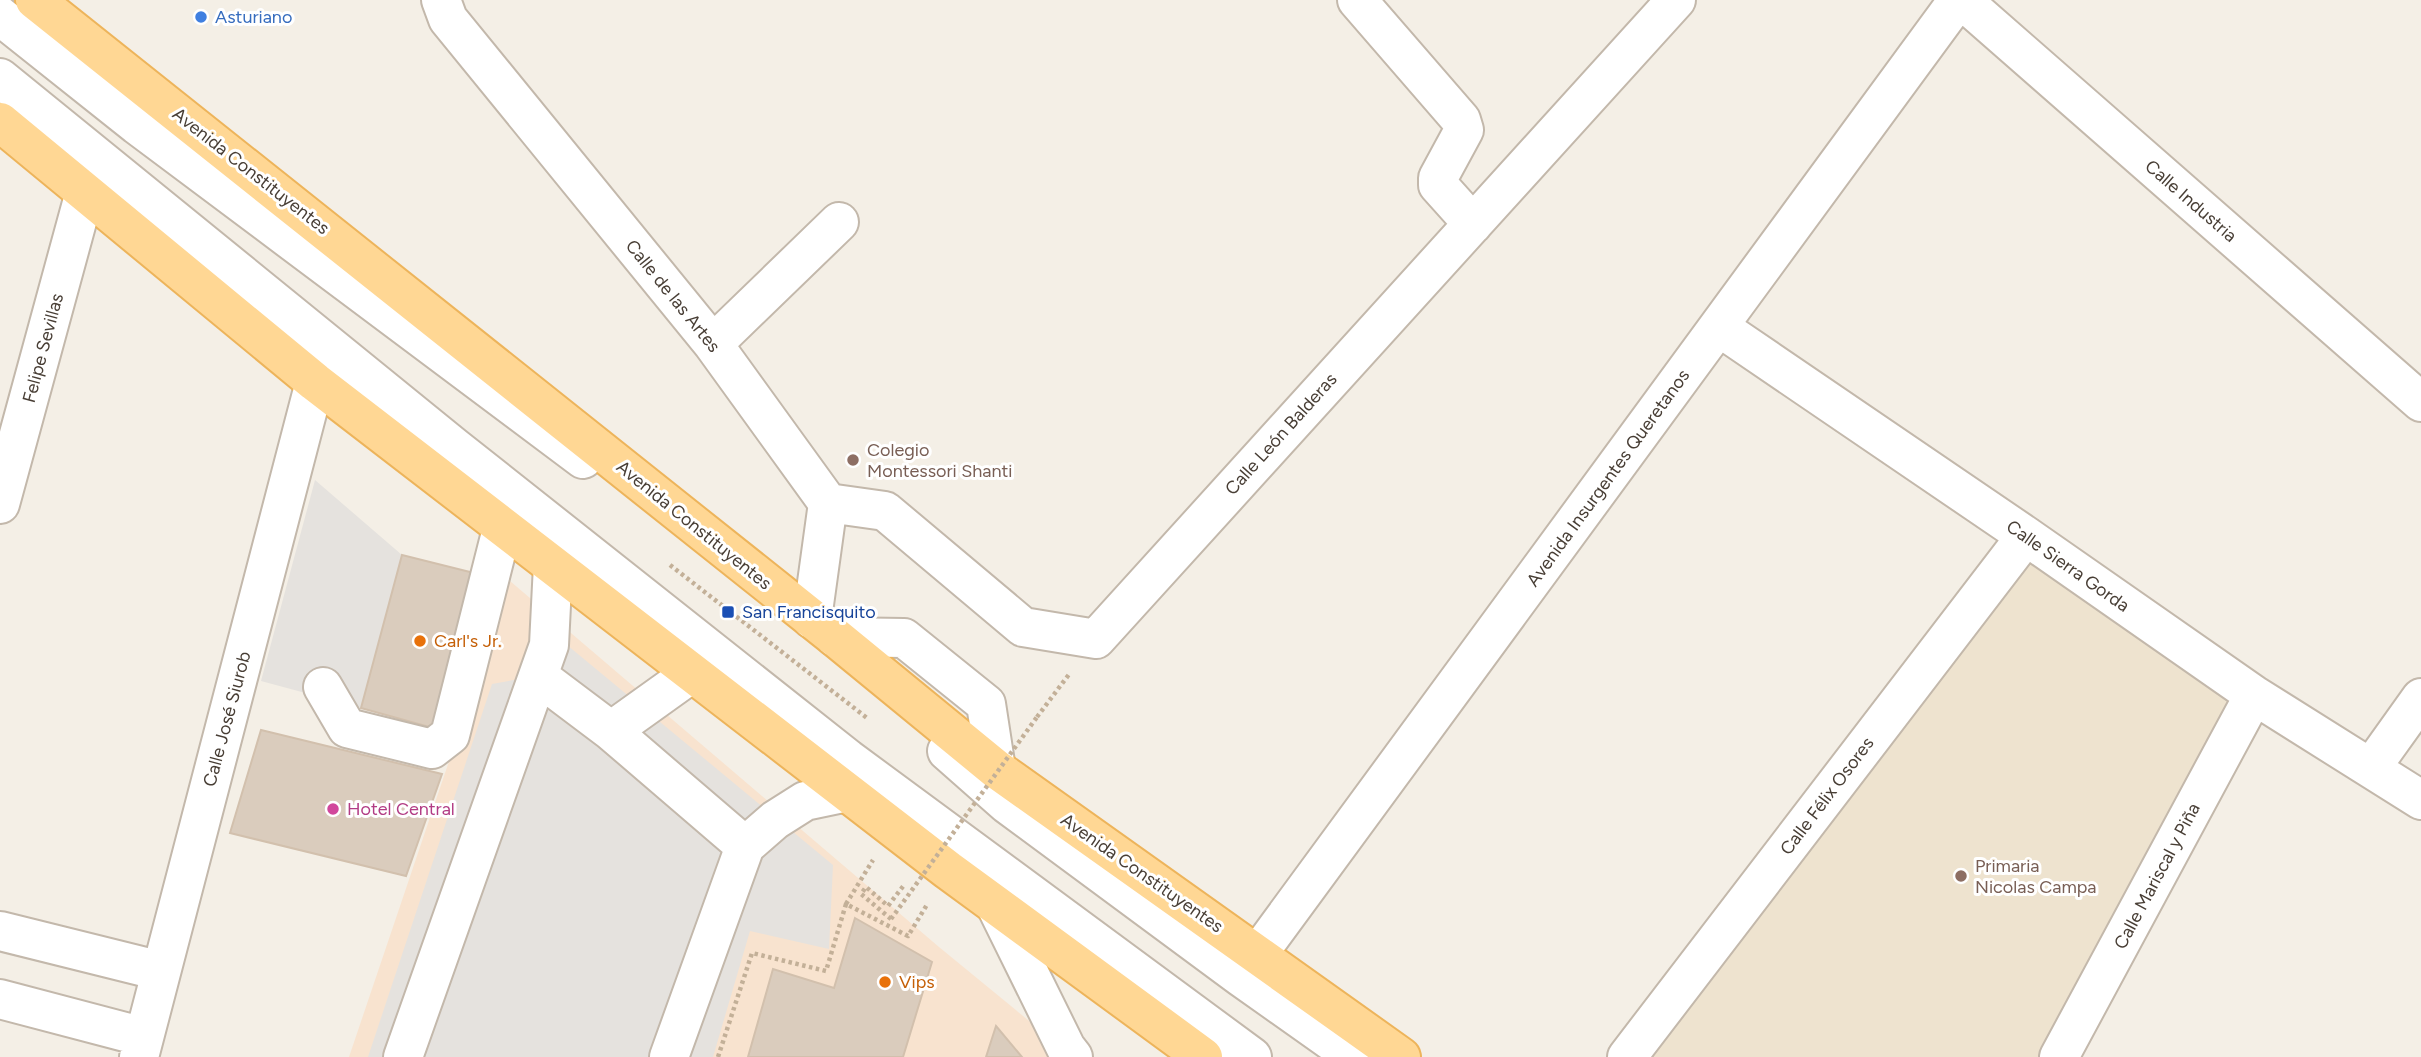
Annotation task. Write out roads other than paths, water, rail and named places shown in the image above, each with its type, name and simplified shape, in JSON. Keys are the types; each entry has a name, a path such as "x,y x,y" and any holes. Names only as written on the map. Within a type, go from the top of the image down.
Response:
{"main road":[{"name":"Avenida Constituyentes","path":"35,0 824,628 996,769 1250,966 1401,1057"},
{"path":"0,122 315,382 948,870 1203,1057"}],"street":[{"path":"1357,0 1461,120 1464,130 1438,178 1438,185 1473,224"},
{"name":"Calle León Balderas","path":"828,503 885,511 1023,626 1096,639 1676,0"},
{"name":"Avenida Insurgentes Queretanos","path":"1250,966 1960,0"},
{"name":"Calle Industria","path":"1960,0 2421,402"},
{"name":"Calle de las Artes","path":"453,6 713,344 828,503"},
{"path":"0,16 137,125 828,645 1007,804 1250,966 1354,1057"},
{"path":"0,78 464,455 837,751 1252,1057"},
{"name":"Felipe Sevillas","path":"0,504 85,192"},
{"path":"713,344 838,222"},
{"name":"Calle Sierra Gorda","path":"1719,327 2254,695 2421,800"},
{"name":"Calle José Siurob","path":"142,1047 315,382"},
{"path":"824,628 828,503"},
{"path":"323,687 347,727 432,749 450,735 503,525"},
{"name":"Calle Félix Osores","path":"1627,1057 2026,536"},
{"path":"403,1057 549,645 554,565"},
{"path":"611,731 692,673"},
{"path":"538,676 611,731 745,845"},
{"name":"Calle Mariscal y Piña","path":"2059,1057 2254,695"},
{"path":"2371,768 2421,698"},
{"path":"669,1057 745,845 775,820 805,801 848,792"},
{"path":"995,904 1066,1048 1073,1057"},
{"path":"0,931 161,971"},
{"path":"0,999 142,1047"}],"place":[{"name":"Asturiano","path":"201,17"},
{"name":"Colegio Montessori Shanti","path":"853,460"},
{"name":"San Francisquito","path":"728,612"},
{"name":"Carl's Jr.","path":"420,641"},
{"name":"Hotel Central","path":"333,809"},
{"name":"Primaria Nicolas Campa","path":"1961,876"},
{"name":"Vips","path":"885,982"}]}
